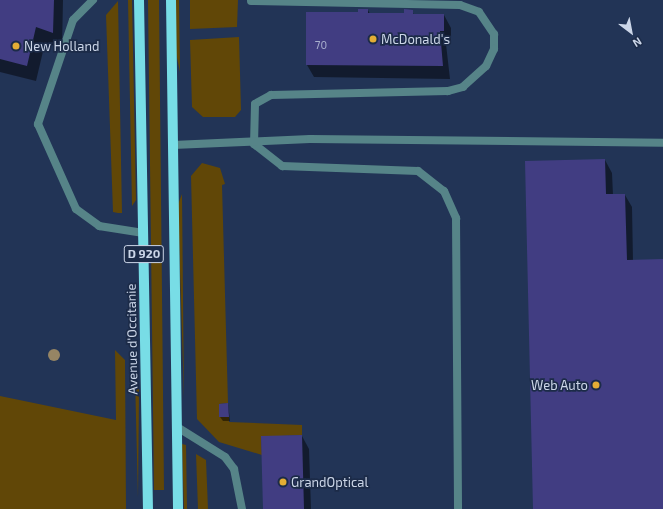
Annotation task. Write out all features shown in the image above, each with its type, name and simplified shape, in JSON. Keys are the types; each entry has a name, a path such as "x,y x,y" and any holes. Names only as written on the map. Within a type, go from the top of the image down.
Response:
{"main road":[{"name":"Avenue d'Occitanie","path":"139,0 148,509"},
{"name":"D 920","path":"171,0 178,509"}],"lane":[{"path":"93,0 73,20 38,124 76,209 99,226 143,233"},
{"path":"251,1 460,6 479,12 494,34 494,49 486,66 463,87 448,91 272,96 255,104 254,144"},
{"path":"174,145 254,144 310,139 663,143"},
{"path":"254,144 282,166 418,171 444,191 456,218 458,509"},
{"path":"177,427 225,457 234,469 242,509"}],"shaded area":[{"path":"0,0 663,0 663,509 0,509"},
{"path":"128,0 132,0 136,200 132,206"},
{"path":"148,0 159,0 164,490 154,490"},
{"path":"175,0 179,0 180,72 176,53"},
{"path":"190,0 238,0 237,27 190,29"},
{"path":"118,1 122,213 113,212 106,15"},
{"path":"239,37 241,110 235,117 203,117 192,107 190,40"},
{"path":"202,163 220,168 225,184 222,185 228,403 219,404 219,417 229,417 229,422 302,425 302,435 261,437 262,455 219,442 197,419 191,176"},
{"path":"182,194 184,399 178,204"},
{"path":"115,350 125,360 126,509 0,509 0,396 116,420"},
{"path":"135,377 139,389 138,498"},
{"path":"182,444 186,445 187,509 184,509"},
{"path":"196,454 206,460 208,509 198,509"}],"building":[{"name":"New Holland","path":"0,0 54,0 53,33 36,27 27,66 0,59"},
{"name":"McDonald's","path":"358,9 368,9 368,13 404,13 404,9 413,10 413,14 444,14 444,31 440,31 443,66 306,65 306,12 358,12"},
{"name":"Web Auto","path":"605,159 606,194 625,194 627,260 663,259 663,509 533,509 525,161"},
{"path":"228,403 229,417 219,417 219,404"},
{"name":"GrandOptical","path":"302,435 304,509 263,509 261,436"}],"place":[{"name":"McDonald's","path":"373,39"},
{"name":"New Holland","path":"16,46"},
{"name":"Web Auto","path":"596,385"},
{"name":"GrandOptical","path":"283,482"}]}
